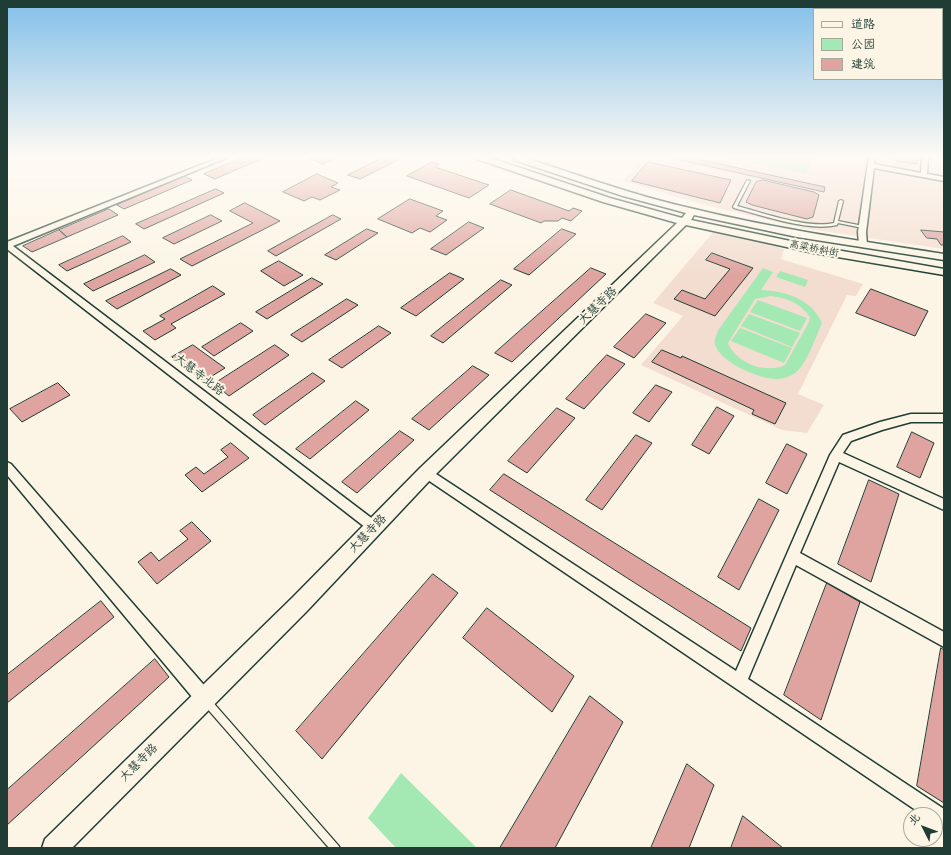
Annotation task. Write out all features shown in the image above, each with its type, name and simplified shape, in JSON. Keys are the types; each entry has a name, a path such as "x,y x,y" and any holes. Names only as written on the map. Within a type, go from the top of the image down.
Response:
{"main road":[{"path":"593,196 614,203 688,217"},
{"path":"631,196 688,217"},
{"name":"高粱桥斜街","path":"688,217 944,257"},
{"name":"高粱桥斜街","path":"688,217 795,245 944,272"},
{"name":"大慧寺路","path":"54,848 426,473 688,217"}],"street":[{"path":"7,245 129,196"},
{"path":"863,245 863,227 867,196"},
{"name":"大慧寺北路","path":"7,245 374,527"},
{"path":"739,681 836,454 847,438 880,426 911,418 944,418"},
{"path":"836,454 944,505"},
{"path":"7,467 204,698"},
{"path":"426,473 944,819"},
{"path":"793,556 944,640"}],"lane":[{"path":"741,196 735,207 823,227 836,224 841,201"},
{"path":"836,222 863,227"},
{"path":"204,698 335,848"}],"shaded area":[{"path":"673,196 944,196 944,249 802,228"},
{"path":"714,231 784,249 781,259 863,284 856,296 847,295 798,394 824,405 807,433 782,430 641,365 683,316 653,303"}],"green space":[{"path":"763,268 773,272 761,290 779,292 805,302 812,308 822,323 807,358 799,370 790,376 778,379 751,373 726,359 715,345 715,338 719,329","holes":["771,296 793,302 802,308 810,317 809,322 785,365 769,368 752,365 737,356 728,343 755,299"]},
{"path":"780,271 808,280 805,287 776,277"},
{"path":"758,300 807,318 800,331 750,312"},
{"path":"749,314 800,333 792,347 741,326"},
{"path":"740,328 792,348 784,363 731,341"},
{"path":"401,773 477,848 396,848 368,818"}],"building":[{"path":"138,196 155,196 124,209 117,205"},
{"path":"200,196 218,196 144,229 136,224"},
{"path":"292,196 328,196 320,200 312,197 304,201"},
{"path":"502,196 527,196 569,211 573,208 582,211 571,221 562,218 558,221 544,221 541,223 490,204"},
{"path":"692,196 723,196 720,203"},
{"path":"749,196 819,196 813,217 807,219 752,205 746,202"},
{"path":"410,199 443,211 436,216 447,220 430,232 420,228 412,233 378,219"},
{"path":"245,203 280,221 192,266 180,259 253,223 230,211"},
{"path":"109,209 118,215 67,237 59,230"},
{"path":"211,215 222,221 174,244 163,238"},
{"path":"333,215 341,219 276,256 268,251"},
{"path":"469,222 484,228 446,255 431,249"},
{"path":"367,229 378,233 336,260 325,255"},
{"path":"562,229 576,234 529,275 514,269"},
{"path":"59,230 67,237 32,252 23,246"},
{"path":"921,230 944,232 944,245 941,245 937,239 927,238"},
{"path":"123,236 131,242 67,271 59,265"},
{"path":"712,253 753,268 715,316 674,299 682,290 705,299 730,269 706,260"},
{"path":"145,255 155,262 93,291 84,284"},
{"path":"279,261 303,275 284,286 261,271"},
{"path":"591,268 606,274 512,362 495,353"},
{"path":"171,269 181,275 117,309 106,301"},
{"path":"450,273 464,279 416,316 401,308"},
{"path":"312,278 323,284 267,319 256,312"},
{"path":"501,280 512,285 443,343 431,336"},
{"path":"213,286 225,294 171,324 176,328 155,340 143,331 165,319 160,316"},
{"path":"871,289 928,311 915,336 856,313"},
{"path":"347,299 358,305 302,342 291,335"},
{"path":"646,314 666,323 634,358 614,347"},
{"path":"241,323 253,331 214,356 202,347"},
{"path":"379,326 391,333 342,368 329,360"},
{"path":"193,345 225,368 204,381 172,357"},
{"path":"275,345 289,355 229,396 214,384"},
{"path":"662,350 681,358 682,356 786,403 775,424 752,414 754,410 652,362"},
{"path":"607,355 625,364 584,409 566,399"},
{"path":"473,366 489,375 429,430 412,419"},
{"path":"313,373 325,381 265,425 253,415"},
{"path":"58,383 70,395 22,422 10,409"},
{"path":"656,385 672,392 649,422 633,413"},
{"path":"356,401 369,410 310,459 296,449"},
{"path":"717,407 734,416 709,454 692,445"},
{"path":"557,408 575,418 527,473 508,461"},
{"path":"400,431 414,440 357,493 342,482"},
{"path":"912,432 934,443 920,478 897,467"},
{"path":"636,435 652,443 602,510 586,500"},
{"path":"231,443 249,458 202,492 185,475 196,467 204,474 228,457 221,450"},
{"path":"787,444 807,454 787,494 766,483"},
{"path":"504,474 751,628 741,651 490,490"},
{"path":"869,480 899,494 871,582 838,564"},
{"path":"759,499 779,510 739,590 718,577"},
{"path":"192,522 211,541 157,584 138,562 151,552 159,561 188,539 180,531"},
{"path":"433,574 458,593 322,759 296,731"},
{"path":"827,583 860,602 821,720 784,695"},
{"path":"101,601 114,617 7,703 7,675"},
{"path":"487,608 574,676 552,712 463,638"},
{"path":"941,648 944,650 944,803 917,786"},
{"path":"155,659 169,677 7,825 7,790"},
{"path":"590,696 623,722 555,848 500,848"},
{"path":"687,764 714,785 689,848 651,848"},
{"path":"743,816 783,848 731,848"}]}
